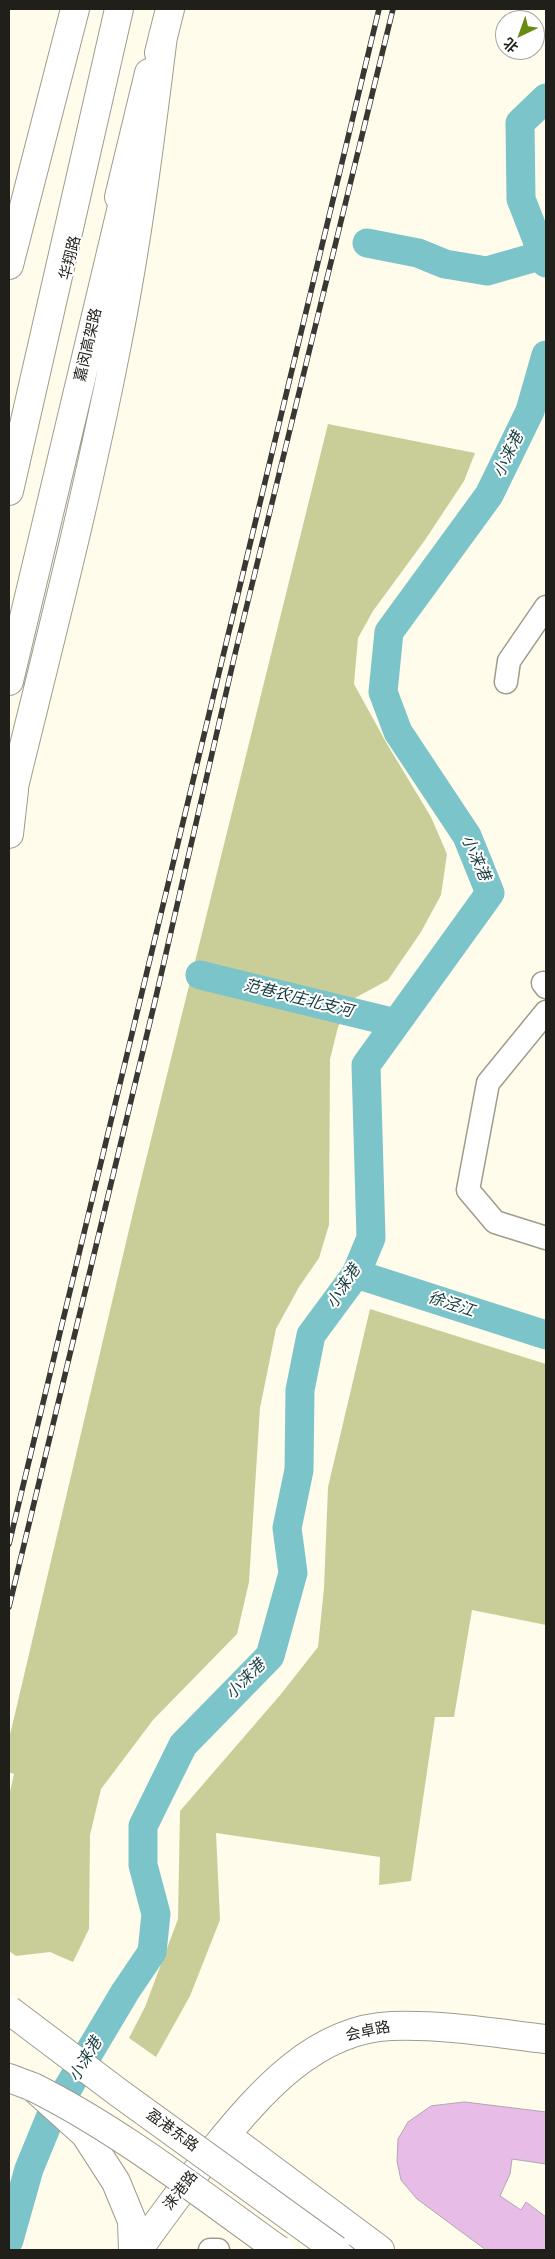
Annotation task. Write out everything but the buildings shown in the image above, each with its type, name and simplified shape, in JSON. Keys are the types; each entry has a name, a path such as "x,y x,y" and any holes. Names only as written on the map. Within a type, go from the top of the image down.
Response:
{"main road":[{"path":"9,265 75,9"},
{"path":"9,491 120,9"},
{"name":"华翔路","path":"9,506 79,225 127,9"},
{"path":"9,670 164,9"},
{"name":"嘉闵高架路","path":"9,682 170,9"},
{"path":"9,807 95,451 117,348 143,199 163,36"},
{"path":"9,834 16,778"},
{"name":"盈港东路","path":"9,2010 119,2093 336,2250"},
{"name":"会卓路","path":"226,2135 247,2109 278,2078 312,2053 346,2034 390,2026 462,2030 546,2039"},
{"path":"21,2083 85,2134 116,2182 132,2221 133,2250"},
{"path":"21,2083 76,2108 278,2250"},
{"path":"226,2135 380,2250"},
{"name":"涞港路","path":"138,2250 177,2195 226,2135"}],"street":[{"path":"506,682 509,661 546,607"},
{"path":"546,1012 488,1083 468,1190 495,1222 546,1238"},
{"path":"210,2250 218,2250"}],"green space":[{"path":"328,424 475,453 464,481 425,540 373,611 358,638 354,684 387,744 431,817 447,854 441,895 421,932 388,980 355,998 338,1027 330,1059 329,1225 319,1258 299,1287 276,1329 260,1408 249,1582 237,1634 153,1720 101,1789 90,1835 89,1929 73,1962 50,1952 16,1956 9,1951 9,1796 14,1774 9,1772 9,1739 136,1200"},
{"path":"370,1309 546,1364 546,1625 472,1610 454,1717 435,1717 411,1881 379,1885 380,1857 216,1833 220,1920 190,1996 156,2057 129,2038 145,2007 178,1919 180,1811 281,1694 318,1647 324,1588 328,1487"}],"waterway":[{"name":"小涞港","path":"546,98 520,123 521,199 546,263"},
{"path":"367,243 418,253 445,264 487,271 543,255"},
{"name":"小涞港","path":"9,2240 29,2169 50,2118 125,1992 152,1952 156,1914 143,1865 143,1826 183,1745 270,1656 293,1573 287,1528 299,1470 300,1390 311,1335 356,1274 371,1238 366,1065 490,893 467,836 398,732 383,692 389,632 489,495 530,411 546,355"},
{"name":"范巷农庄北支河","path":"200,975 396,1023"},
{"name":"徐泾江","path":"356,1274 546,1335"}],"railway":[{"path":"9,1544 379,9"},
{"path":"9,1607 155,1001 235,654 393,9"}]}
